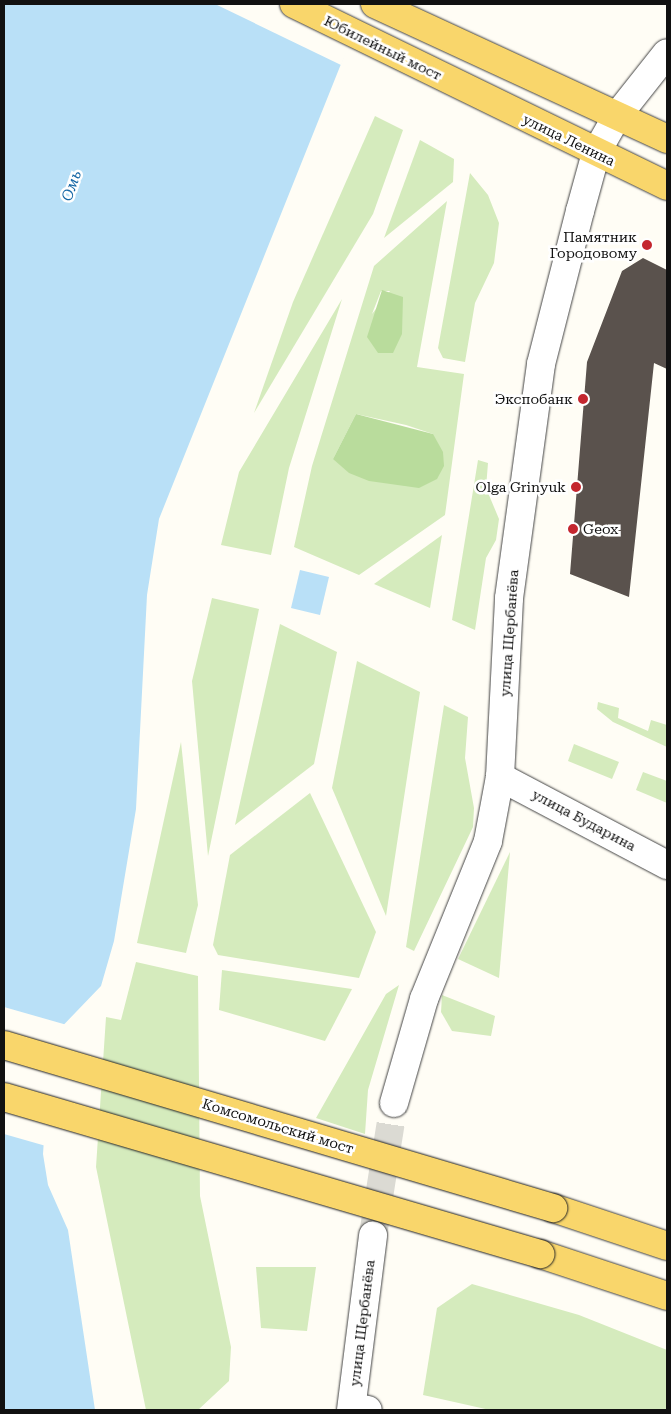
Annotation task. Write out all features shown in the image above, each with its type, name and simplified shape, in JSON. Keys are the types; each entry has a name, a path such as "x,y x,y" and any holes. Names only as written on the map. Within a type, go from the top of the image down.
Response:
{"main road":[{"name":"Юбилейный мост","path":"294,4 472,92"},
{"path":"375,4 489,59 667,139"},
{"name":"улица Ленина","path":"472,92 667,186"},
{"name":"Комсомольский мост","path":"4,1045 552,1208 667,1246"},
{"path":"4,1097 540,1254 667,1296"}],"street":[{"name":"улица Щербанёва","path":"394,1103 424,999 488,842 500,777 509,598 541,364 580,210 596,153 617,116 667,54"},
{"name":"улица Бударина","path":"500,777 667,864"},
{"name":"улица Щербанёва","path":"357,1409 374,1235"}],"green space":[{"path":"375,116 403,130 373,214 254,413 293,302"},
{"path":"420,140 454,159 453,182 384,238"},
{"path":"470,173 488,195 499,223 494,263 475,303 465,362 443,358 438,348"},
{"path":"447,201 417,367 464,374 445,515 359,575 294,547 312,466 374,266","holes":["381,291 390,291 372,314","356,414 406,425 433,434 333,459"]},
{"path":"382,290 403,297 402,334 393,353 378,353 367,337"},
{"path":"342,299 289,468 271,555 221,545 239,472"},
{"path":"356,414 433,434 443,452 444,466 437,479 419,488 369,481 349,473 333,459"},
{"path":"478,460 488,463 486,488 499,519 496,540 486,558 475,630 452,620"},
{"path":"442,535 430,608 374,584"},
{"path":"212,598 259,609 208,856 192,681"},
{"path":"280,624 337,652 314,764 235,825"},
{"path":"357,661 420,692 386,916 332,788"},
{"path":"598,702 619,708 618,718 648,731 651,720 667,725 667,747 613,722 597,709"},
{"path":"444,705 468,717 465,758 474,808 473,827 414,951 406,947"},
{"path":"181,742 198,905 186,953 137,943"},
{"path":"574,744 619,762 612,779 568,761"},
{"path":"643,772 667,781 667,803 636,790"},
{"path":"310,793 376,932 359,978 218,955 213,945 230,855"},
{"path":"510,852 499,978 458,959"},
{"path":"136,962 198,976 200,1196 231,1347 229,1381 198,1410 146,1410 96,1167 106,1017 121,1020"},
{"path":"222,970 352,989 325,1041 219,1010"},
{"path":"399,985 368,1090 365,1134 316,1118 386,994"},
{"path":"442,995 495,1016 491,1036 452,1031 441,1012"},
{"path":"256,1267 316,1267 307,1331 261,1328"},
{"path":"472,1284 579,1315 667,1350 667,1410 490,1410 423,1395 437,1308"}],"water":[{"name":"Омь","path":"4,4 365,4 159,519 147,595 136,809 114,941 101,986 51,1038 43,1154 48,1185 68,1230 95,1410 4,1410"},
{"path":"300,570 329,577 320,615 291,608"}],"pier":[{"path":"215,4 367,4 341,65"},
{"path":"4,1007 67,1025 53,1039 46,1146 4,1134"}],"building":[{"path":"643,258 667,270 667,369 654,363 629,597 570,574 587,362 622,271"}],"tunnel":[{"path":"373,1235 394,1103"}],"place":[{"name":"Памятник Городовому","path":"647,245"},
{"name":"Экспобанк","path":"583,399"},
{"name":"Olga Grinyuk","path":"576,487"},
{"name":"Geox","path":"573,529"}]}
